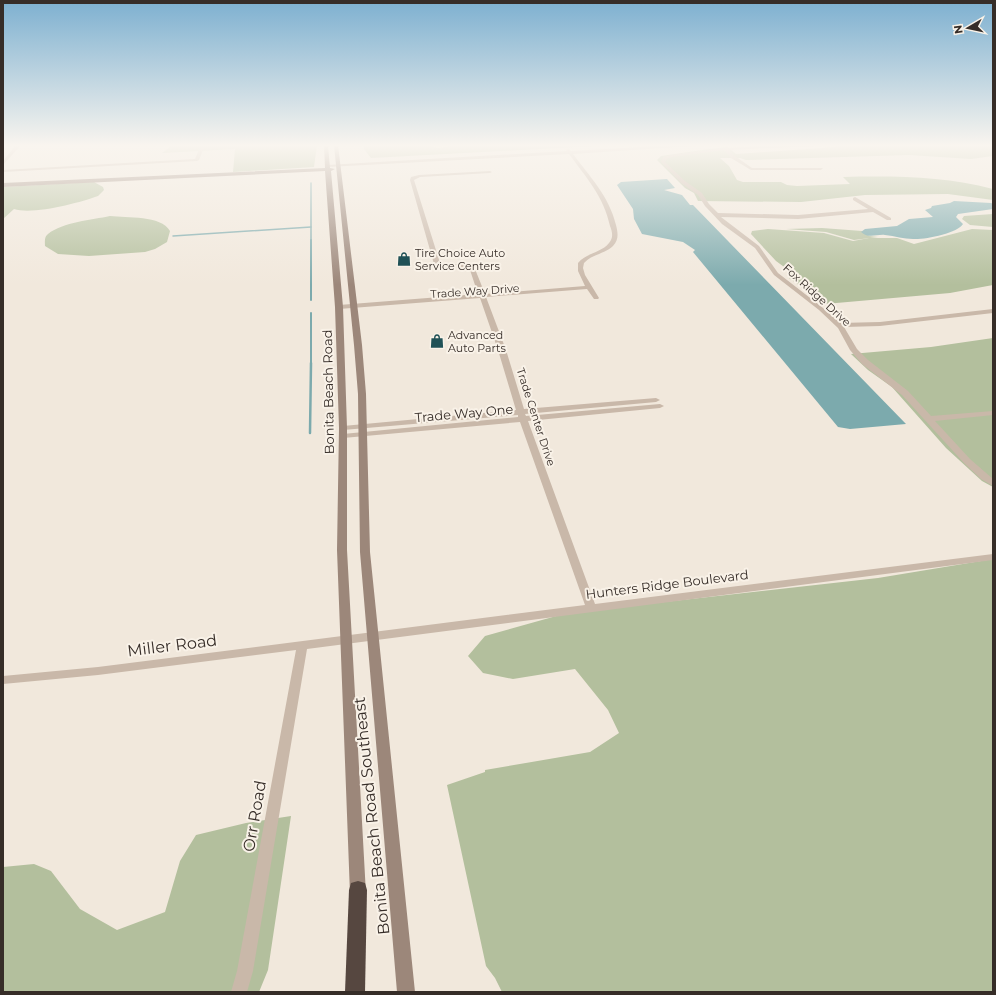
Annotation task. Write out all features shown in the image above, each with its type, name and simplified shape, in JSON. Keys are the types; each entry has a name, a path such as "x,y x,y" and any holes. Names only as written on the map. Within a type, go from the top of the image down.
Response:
{"highway":[{"path":"355,992 358,890"}],"street":[{"name":"Bonita Beach Road","path":"330,191 338,307 343,432 342,550 345,639"},
{"path":"341,191 357,306 365,544 372,636"},
{"name":"Trade Center Drive","path":"416,191 436,262 440,265 448,266 471,265 484,298 522,416 591,608"},
{"path":"596,298 580,269 581,265 588,257 611,246 614,241 615,234 611,212 600,191"},
{"name":"Fox Ridge Drive","path":"696,191 716,215 731,229 757,247 776,274 838,324 854,350 865,362 898,386 984,477 993,483"},
{"path":"855,199 889,219"},
{"path":"716,215 798,218 873,210"},
{"name":"Trade Way Drive","path":"338,307 357,306 368,309 591,289"},
{"path":"838,324 880,324 993,311"},
{"name":"Trade Way One","path":"343,432 658,403"},
{"path":"928,419 993,413"},
{"name":"Hunters Ridge Boulevard","path":"345,639 993,557"},
{"name":"Bonita Beach Road Southeast","path":"372,636 406,992"},
{"name":"Bonita Beach Road Southeast","path":"345,639 363,992"},
{"name":"Miller Road","path":"3,680 95,671 345,639"},
{"name":"Orr Road","path":"239,992 245,970 302,645"}],"green space":[{"path":"3,191 103,191 98,196 68,205 32,210 14,209 3,219"},
{"path":"691,191 993,191 993,200 948,194 865,195 801,202 698,201 694,193"},
{"path":"993,214 993,227 970,225 962,219 964,216"},
{"path":"110,216 143,218 159,222 166,226 170,231 167,242 155,249 145,252 89,256 58,254 45,246 46,237 54,230 69,224"},
{"path":"822,228 862,231 869,236 878,237 854,240 826,232 786,229"},
{"path":"768,229 824,233 853,241 869,238 897,238 914,244 972,229 993,230 993,285 950,293 825,304 789,278 791,272 776,261 751,234 752,231"},
{"path":"993,338 993,487 982,481 946,448 892,387 868,370 851,354 931,347"},
{"path":"993,559 993,992 502,992 495,978 486,966 447,785 485,772 485,770 590,752 619,733 608,710 575,669 513,679 483,673 468,656 485,636 567,613 878,578"},
{"path":"291,816 268,970 259,992 3,992 3,867 34,864 51,871 80,909 117,930 165,912 180,861 196,835 246,823"}],"water":[{"path":"621,191 669,191 682,195 690,205 693,205 906,424 850,429 838,427 693,252 695,250 683,242 642,234 634,219 633,209"},
{"path":"954,201 991,203 993,204 993,209 958,214 956,217 963,224 960,227 948,233 932,237 910,239 885,235 870,236 861,232 865,229 897,226 909,219 933,217 925,210 931,208 932,206"}],"waterway":[{"path":"311,191 311,227"},
{"path":"173,236 311,227"},
{"path":"311,227 311,300"},
{"path":"311,313 311,363"},
{"path":"310,433 311,363"}],"place":[{"name":"Tire Choice Auto Service Centers","path":"404,259"},
{"name":"Advanced Auto Parts","path":"437,341"}]}
